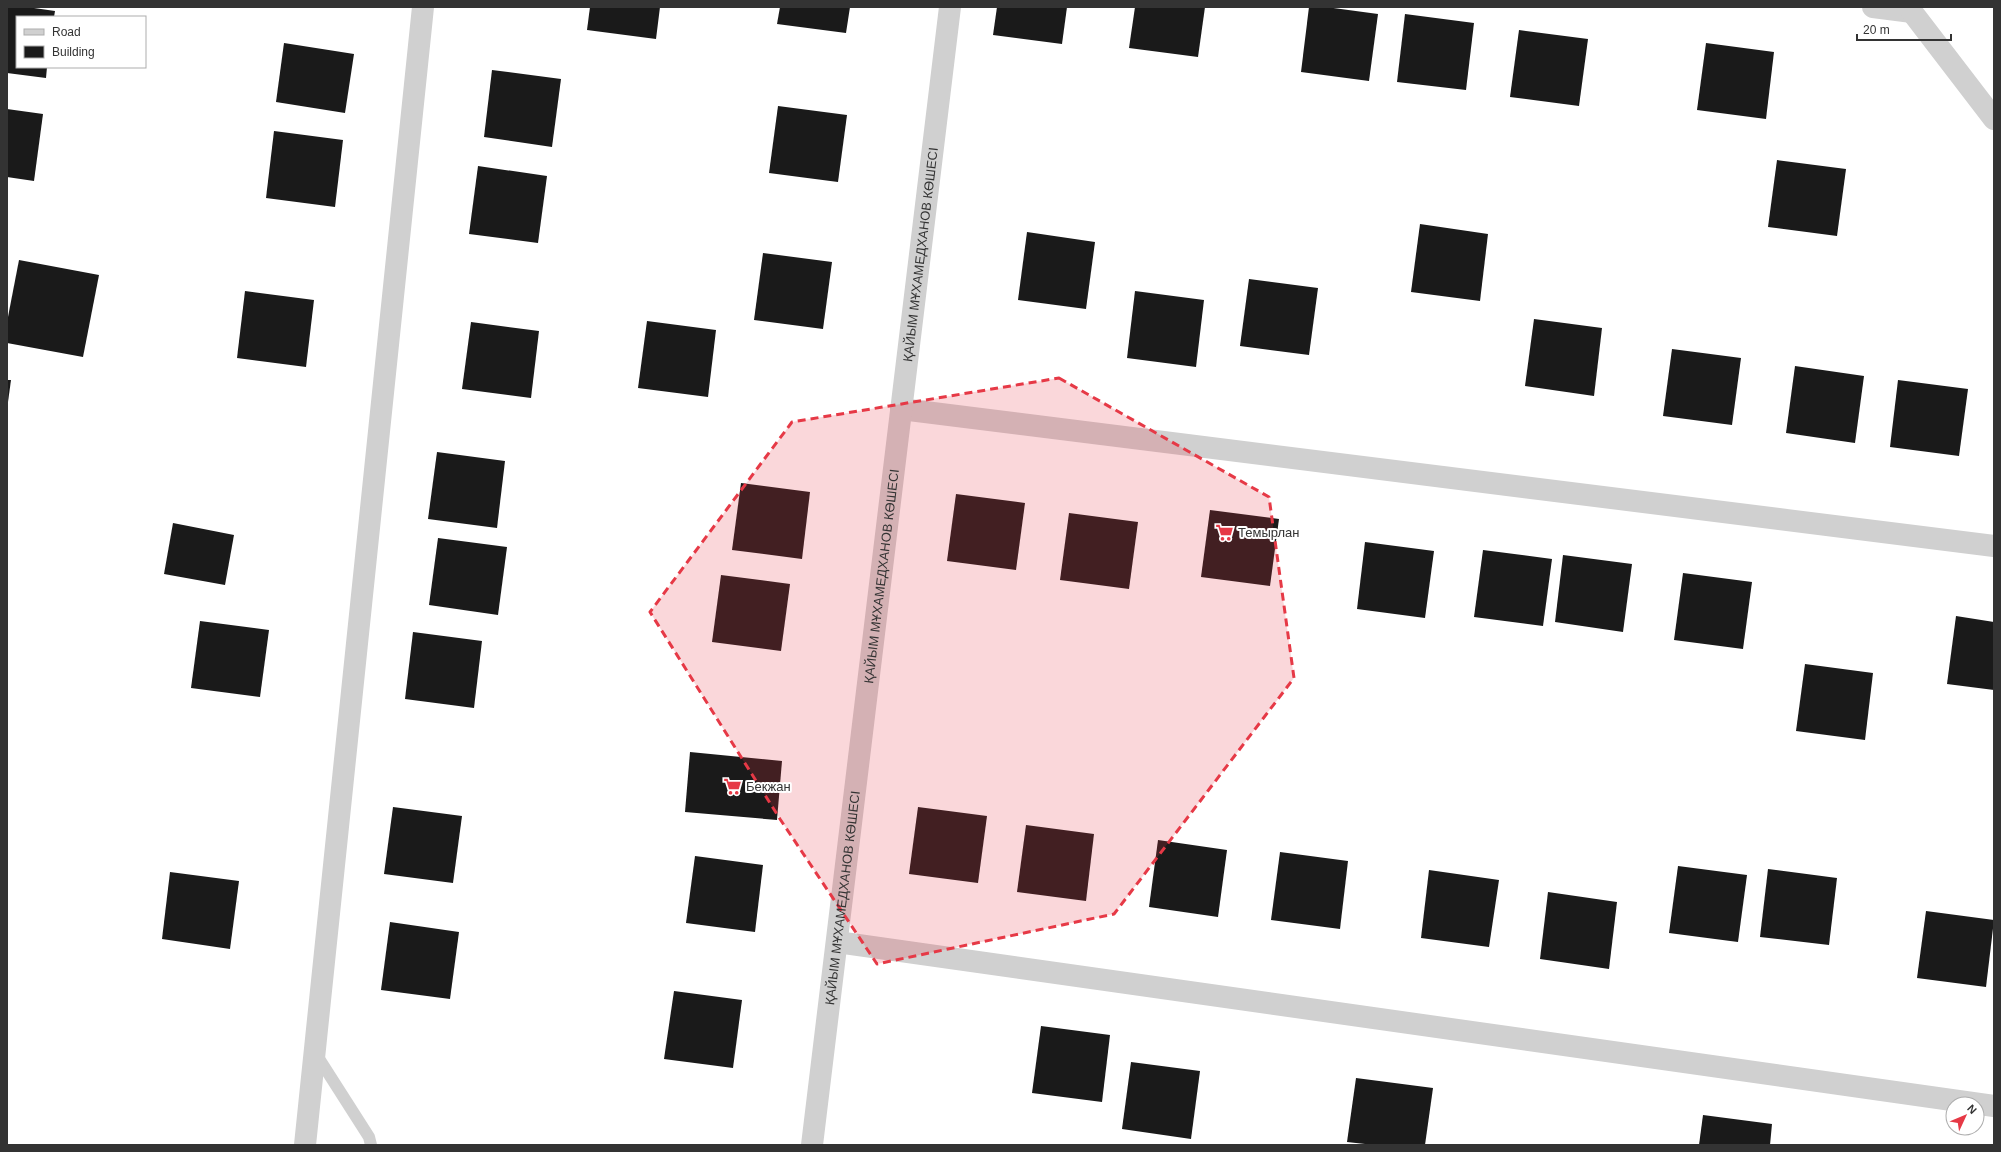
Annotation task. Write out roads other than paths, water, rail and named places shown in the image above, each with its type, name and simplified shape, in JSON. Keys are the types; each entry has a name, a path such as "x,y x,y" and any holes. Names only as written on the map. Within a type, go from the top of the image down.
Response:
{"street":[{"path":"305,1145 423,7"},
{"name":"ҚАЙЫМ МҰХАМЕДХАНОВ КӨШЕСІ","path":"812,1145 950,7"},
{"path":"1873,7 1911,9 1994,119"},
{"path":"901,409 1994,546"},
{"path":"837,942 1994,1106"}],"lane":[{"path":"314,1052 369,1137 371,1145"}],"place":[{"name":"Темырлан","path":"1225,532"},
{"name":"Бекжан","path":"733,786"}]}
